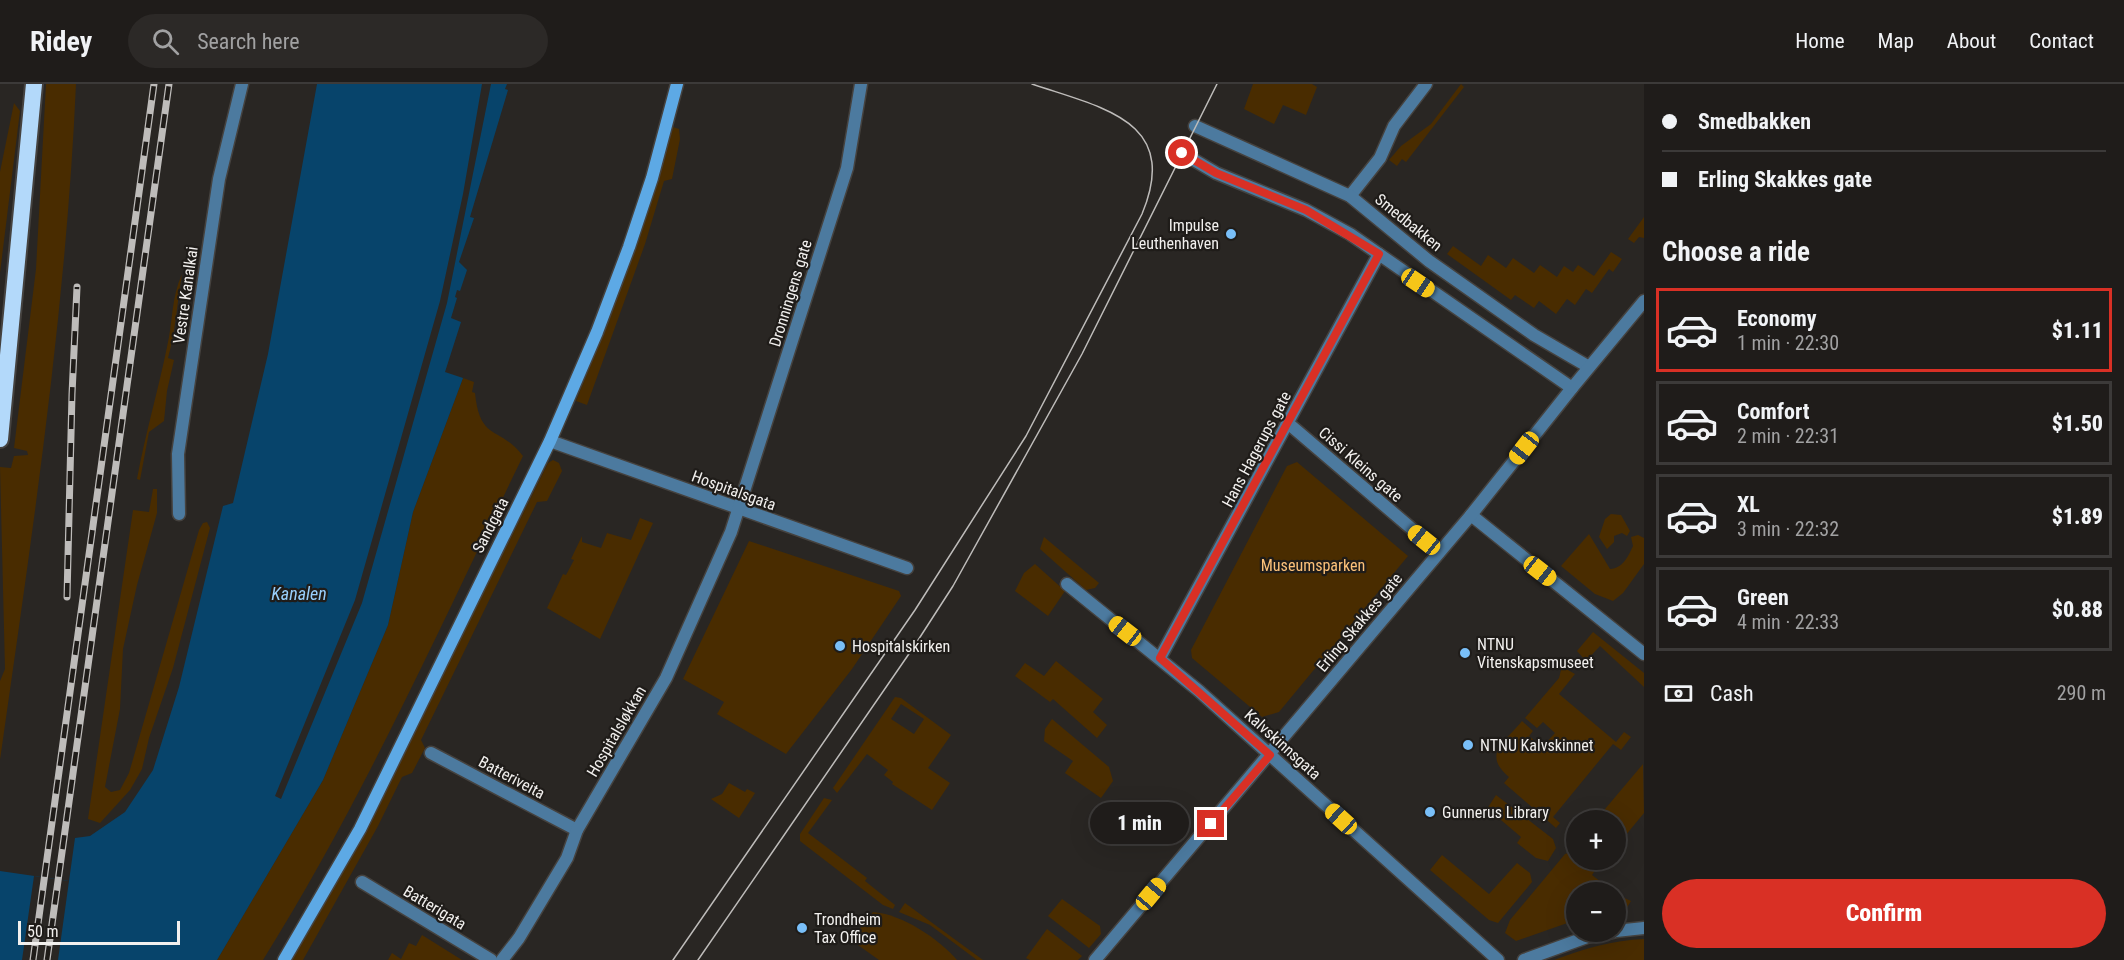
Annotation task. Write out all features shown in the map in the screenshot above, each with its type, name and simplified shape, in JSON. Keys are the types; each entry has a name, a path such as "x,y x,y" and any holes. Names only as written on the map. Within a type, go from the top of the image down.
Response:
{"highway":[{"path":"0,439 34,84"}],"main road":[{"name":"Sandgata","path":"284,960 360,829 550,441 597,332 629,248 652,178 677,84"}],"street":[{"name":"Vestre Kanalkai","path":"179,514 178,454 181,431 219,179 242,84"},
{"name":"Dronningens gate","path":"738,509 847,168 861,84"},
{"path":"1350,196 1380,158 1394,126 1426,84"},
{"name":"Smedbakken","path":"1195,126 1350,196 1429,261 1534,335 1589,367"},
{"path":"1182,153 1216,173 1312,213 1379,254 1572,387"},
{"name":"Hans Hagerups gate","path":"1160,658 1289,424 1379,254"},
{"name":"Erling Skakkes gate","path":"1095,960 1471,515 1572,387 1644,301"},
{"name":"Cissi Kleins gate","path":"1289,424 1439,552"},
{"name":"Hospitalsgata","path":"550,441 907,568"},
{"name":"Hospitalsløkkan","path":"502,960 519,938 567,858 578,830 666,678 731,532 738,509"},
{"path":"1471,515 1644,654"},
{"name":"Kalvskinnsgata","path":"1067,584 1160,658 1498,960"},
{"name":"Batteriveita","path":"431,753 578,830"},
{"name":"Batterigata","path":"362,882 491,960"},
{"path":"1626,930 1644,928"},
{"path":"1524,960 1573,942"}],"green space":[{"path":"46,84 76,84 71,169 46,423 0,760 0,681 5,669 0,467 11,468 14,456 28,455 27,451 14,448 36,269"},
{"path":"1253,84 1312,84 1317,87 1306,115 1283,105 1274,124 1244,109"},
{"path":"1461,84 1464,87 1406,162 1402,159 1397,166 1389,160 1401,146 1431,124"},
{"path":"14,103 20,111 0,273 0,172"},
{"path":"673,127 679,129 680,139 672,179 664,181 645,244 587,405 576,401 628,265"},
{"path":"1644,217 1644,238 1639,237 1634,243 1628,239"},
{"path":"1453,246 1481,266 1488,255 1506,268 1513,258 1534,273 1540,265 1557,277 1564,266 1573,272 1578,265 1594,276 1611,252 1622,259 1613,272 1609,269 1592,293 1586,289 1575,305 1567,299 1556,314 1539,301 1534,308 1515,295 1511,300 1447,254"},
{"path":"182,274 168,358 174,360 167,391 164,421 149,432 140,480 137,479 140,462 167,347 178,283"},
{"path":"463,378 474,382 472,392 475,393 481,419 486,426 514,446 523,456 368,775 300,899 263,960 217,960 323,780 388,625 413,512"},
{"path":"553,460 559,463 562,471 547,501 537,502 421,740 425,748 412,773 402,777 378,826 303,960 291,960 362,837 548,463"},
{"name":"Museumsparken","path":"1297,462 1408,556 1279,712 1262,717 1192,658 1191,650 1287,466"},
{"path":"153,489 157,489 157,513 137,585 123,649 120,709 105,787 111,792 120,790 129,773 199,530 203,523 207,522 210,528 173,668 149,738 142,769 130,790 100,823 88,819 133,510 149,512"},
{"path":"1611,514 1621,515 1630,531 1627,536 1622,533 1614,536 1614,542 1607,549 1599,537 1605,519"},
{"path":"640,518 653,523 600,639 547,608 563,574 566,575 574,560 571,559 582,536 582,542 601,548 607,533 631,540"},
{"path":"1589,534 1610,569 1618,567 1627,558 1633,546 1631,537 1638,535 1644,538 1644,564 1623,593 1613,601 1595,594 1561,566"},
{"path":"1044,537 1099,583 1095,588 1086,590 1040,549"},
{"path":"749,541 899,591 901,596 852,669 786,754 717,714 724,702 683,679"},
{"path":"1035,564 1065,591 1048,616 1015,591 1024,573"},
{"path":"1593,632 1644,673 1644,687 1600,646 1586,661 1577,651"},
{"path":"1056,661 1103,699 1093,712 1107,725 1097,738 1053,699 1050,702 1015,676 1025,663 1044,676"},
{"path":"1566,669 1575,674 1559,694 1616,742 1624,732 1631,737 1621,750 1613,744 1553,817 1560,823 1556,828 1504,783 1509,777 1497,762 1497,755 1503,742 1522,721 1533,731 1529,736 1542,747 1555,733 1543,722 1537,728 1525,718 1559,678 1561,670"},
{"path":"895,697 901,698 951,735 928,768 950,783 932,810 892,784 893,782 884,775 888,770 867,754 837,793 833,788","holes":["901,704 924,719 914,734 891,719"]},
{"path":"1052,719 1109,767 1113,781 1101,798 1065,773 1073,761 1044,741 1045,729"},
{"path":"1643,764 1644,813 1626,835 1626,810 1604,810"},
{"path":"729,783 745,792 747,789 755,793 739,818 711,799 722,794"},
{"path":"1496,795 1553,839 1556,848 1548,861 1536,858 1517,843 1521,837 1488,809 1485,812"},
{"path":"824,798 832,800 808,833 867,878 865,881 895,905 893,909 883,905 800,841 800,834"},
{"path":"1565,854 1566,870 1595,870 1592,875 1601,882 1566,882 1566,924 1516,941 1505,933 1510,920"},
{"path":"1442,855 1489,894 1517,863 1530,873 1532,882 1498,923 1489,920 1430,870"},
{"path":"1062,899 1100,926 1101,934 1089,948 1048,916"},
{"path":"1626,899 1631,901 1626,909"},
{"path":"905,903 983,960 977,960 930,925 899,912"},
{"path":"873,912 896,917 919,929 957,960 879,960 851,940"},
{"path":"1047,929 1082,956 1078,960 1030,960 1026,958"},
{"path":"422,935 462,960 388,960 392,953 401,959 409,943 416,946"},
{"path":"1644,939 1644,960 1554,960 1598,946"}],"water":[{"name":"Kanalen","path":"317,84 507,84 505,89 508,90 470,217 474,218 459,262 467,270 460,291 457,290 451,318 461,322 445,372 463,378 413,512 388,625 323,780 217,960 0,960 0,871 69,881 75,838 90,836 125,812 153,770 179,687 223,506 233,503 268,354"}],"pier":[{"path":"482,84 491,84 447,303 362,603 281,799 275,796 355,600 440,301 463,194"},
{"path":"34,876 69,881 58,960 22,960"}],"tram line":[{"path":"673,960 915,610 1026,436 1142,214 1151,182 1151,157 1143,138 1128,123 1108,111 1032,84"},
{"path":"698,960 913,648 953,586 1082,354 1217,84"}],"railway":[{"path":"33,960 154,84"},
{"path":"47,960 169,84"},
{"path":"67,597 77,287"}],"place":[{"name":"Impulse Leuthenhaven","path":"1231,234"},
{"name":"Hospitalskirken","path":"840,646"},
{"name":"NTNU Vitenskapsmuseet","path":"1465,653"},
{"name":"NTNU Kalvskinnet","path":"1468,745"},
{"name":"Gunnerus Library","path":"1430,812"},
{"name":"Trondheim Tax Office","path":"802,928"}],"route":[{"path":"1182,153 1216,173 1321,217 1379,254 1289,424 1160,658 1270,755 1211,824"}]}
